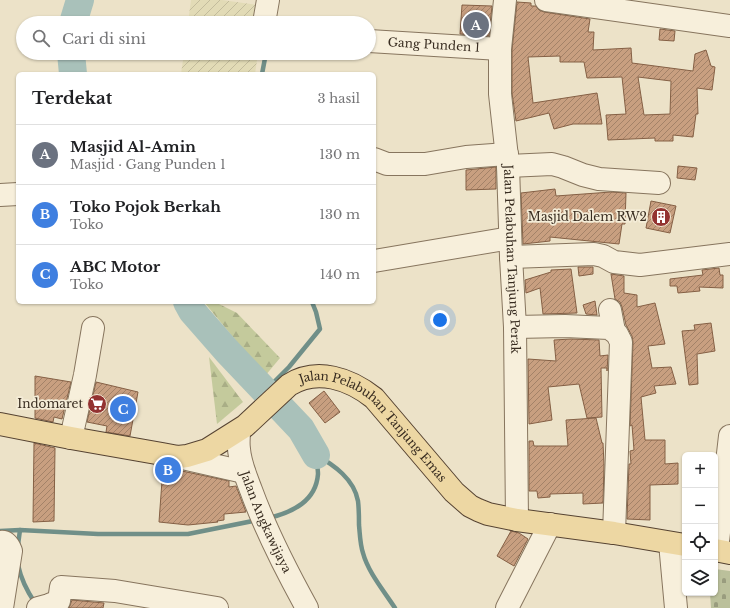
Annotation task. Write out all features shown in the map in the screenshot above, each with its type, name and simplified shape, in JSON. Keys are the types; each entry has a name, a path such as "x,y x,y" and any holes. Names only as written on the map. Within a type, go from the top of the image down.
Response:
{"main road":[{"name":"Jalan Pelabuhan Tanjung Emas","path":"0,424 178,457 187,456 207,450 242,428 289,385 298,379 316,376 330,377 359,387 374,398 461,499 470,506 488,514 517,520 614,533 678,544"}],"street":[{"path":"265,16 268,0"},
{"name":"Jalan Pelabuhan Tanjung Perak","path":"505,0 500,49 500,94 507,160 515,328 517,520"},
{"path":"546,0 586,2 730,26"},
{"name":"Gang Punden 1","path":"376,41 500,49"},
{"path":"376,160 387,164 425,164 466,158 507,160 563,166 583,175 599,179 659,183"},
{"path":"0,195 16,194"},
{"path":"376,261 511,248 594,254 603,256 614,262 640,265 730,254"},
{"path":"515,328 565,326 609,328 612,320 621,342 614,533"},
{"path":"71,438 85,375 93,328"},
{"name":"Jalan Angkawijaya","path":"242,428 238,449 244,472 267,531 307,608"},
{"path":"721,551 730,436"},
{"path":"178,457 244,472"},
{"path":"509,605 550,524"},
{"path":"0,542 2,541 8,545 11,551 2,608"},
{"path":"676,608 678,544"},
{"path":"44,607 59,600 61,587 115,591 217,608"}],"shaded area":[{"path":"191,0 222,0 264,6 263,16 189,16"},
{"path":"183,60 257,60 255,72 181,72"}],"green space":[{"path":"206,304 219,304 237,313 280,358 265,376"},
{"path":"209,357 243,402 217,424"},
{"path":"718,569 730,571 730,608 711,608 710,596 718,596"}],"building":[{"path":"517,2 531,3 531,6 536,6 539,10 544,12 590,19 588,32 594,32 593,50 631,48 632,63 693,71 695,54 706,50 711,66 715,67 712,90 697,88 698,114 696,114 693,137 673,135 673,141 655,141 655,138 608,140 606,115 626,114 622,77 587,78 584,62 560,62 560,56 528,57 533,103 597,93 602,124 573,124 554,129 549,113 516,121 512,93 512,50","holes":["638,77 671,81 670,114 644,115"]},
{"path":"462,5 492,6 489,36 460,34"},
{"path":"660,29 675,31 674,41 659,40"},
{"path":"678,166 697,168 695,180 677,178"},
{"path":"496,167 496,189 466,190 466,170"},
{"path":"555,189 556,196 611,192 626,193 625,224 622,224 619,244 550,237 550,241 523,244 521,193"},
{"name":"Masjid Dalem RW2","path":"651,201 676,206 670,233 646,228"},
{"path":"578,267 593,267 593,274 579,276"},
{"path":"719,268 720,275 723,275 723,288 699,287 700,291 678,293 677,286 670,286 670,279 703,275 702,270"},
{"path":"571,269 577,313 543,314 540,288 526,293 525,280 551,272 551,270"},
{"path":"611,274 624,276 624,293 637,295 637,307 655,303 665,344 648,346 652,368 671,367 676,384 654,386 656,393 641,397 645,440 665,440 665,464 678,463 678,484 650,485 650,520 627,519 629,464 631,464 630,451 634,450 632,425 630,426 633,342 632,336 626,325 620,302 615,299"},
{"path":"595,301 597,315 586,314 583,305"},
{"path":"711,323 715,351 697,354 698,384 689,385 682,331 695,330 694,325"},
{"path":"554,340 599,340 600,356 608,355 607,371 607,368 601,368 602,417 587,418 579,384 548,387 552,420 529,424 528,359 556,361"},
{"path":"35,376 71,382 62,419 54,417 53,422 35,418"},
{"path":"96,382 138,392 130,436 106,432 107,426 87,422"},
{"path":"324,391 340,412 325,423 309,403"},
{"path":"596,418 603,443 603,503 583,504 583,493 550,494 550,497 538,498 537,491 529,491 529,441 533,441 534,446 568,446 566,420"},
{"path":"34,443 55,448 54,521 33,522"},
{"path":"163,467 229,481 229,487 236,486 246,512 224,514 224,520 217,521 218,522 188,525 159,522"},
{"path":"511,531 519,533 528,539 514,566 497,556"},
{"path":"72,600 104,603 103,608 69,608"}],"waterway":[{"path":"75,16 80,0"},
{"path":"72,60 73,72"},
{"path":"262,72 265,60"},
{"path":"188,304 192,311 227,351 301,429 316,455"},
{"path":"265,391 289,367 320,329 313,304"},
{"path":"316,455 330,463 348,479 356,493 359,510 360,539 365,560 372,574 395,608"},
{"path":"269,518 295,509 308,498 313,491 318,474 316,455"},
{"path":"0,531 20,530 98,534 188,534 258,520"},
{"path":"18,545 20,530"},
{"path":"18,565 29,594 35,603"}],"place":[{"name":"Masjid Al-Amin","path":"476,25"},
{"name":"Masjid Dalem RW2","path":"661,217"},
{"name":"Indomaret","path":"97,404"},
{"name":"ABC Motor","path":"123,409"},
{"name":"Toko Pojok Berkah","path":"168,470"}]}
